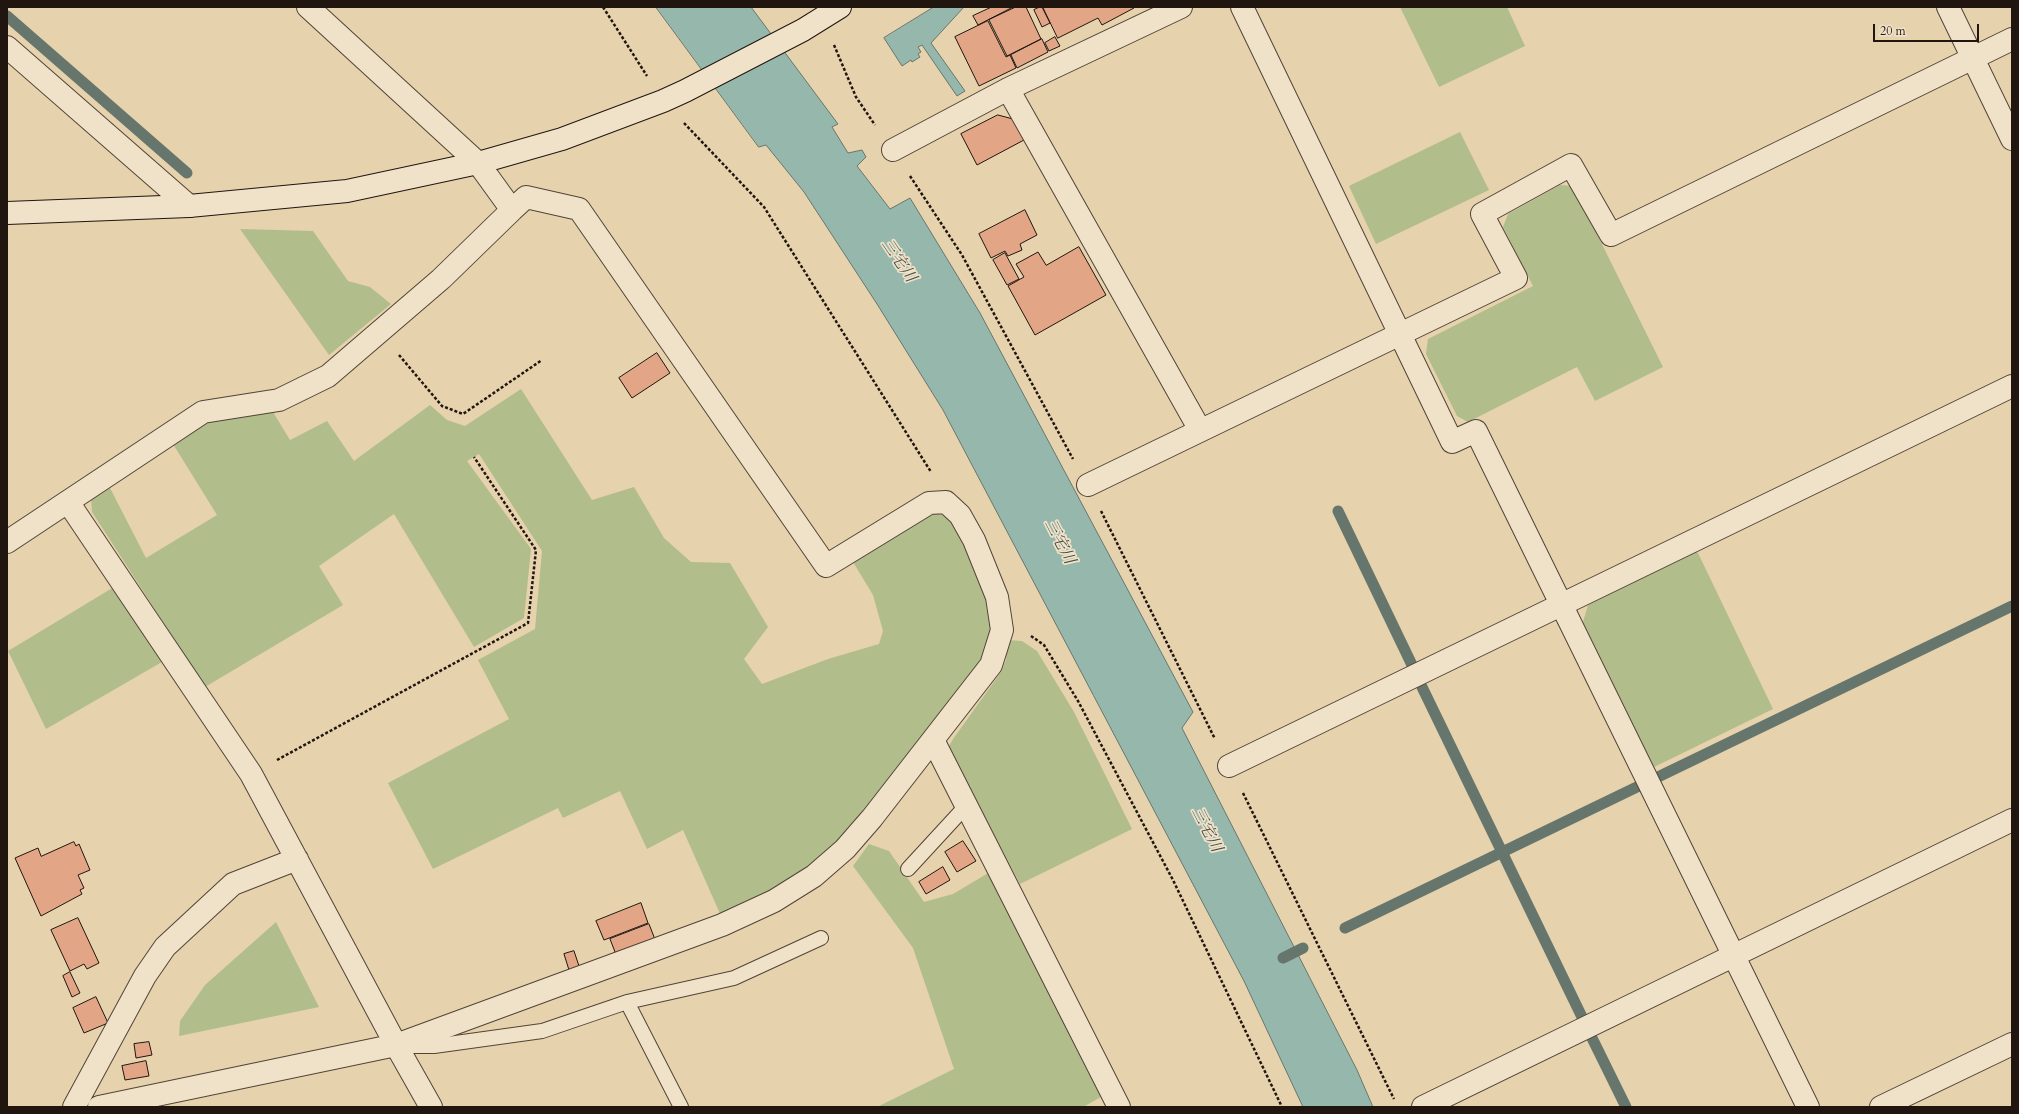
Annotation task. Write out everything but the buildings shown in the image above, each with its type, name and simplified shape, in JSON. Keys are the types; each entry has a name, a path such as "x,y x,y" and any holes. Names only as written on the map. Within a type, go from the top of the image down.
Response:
{"street":[{"path":"308,7 478,163 512,210"},
{"path":"893,150 1008,89 1181,7"},
{"path":"1242,7 1452,442 1476,431 1808,1107"},
{"path":"1948,7 2012,139"},
{"path":"7,213 189,206 347,191 478,163 562,138 663,101 802,30 832,13"},
{"path":"1088,484 1516,278 1482,214 1571,165 1611,235 2012,39"},
{"path":"7,47 189,206"},
{"path":"1008,89 1200,430"},
{"path":"7,542 203,412 279,400 328,376 441,279 526,197 579,209 826,566 929,503 946,502 960,515 974,540 998,597 1002,630 991,665 846,848 814,876 774,901 722,925 396,1045 99,1107"},
{"path":"1229,766 2012,386"},
{"path":"68,502 251,774 396,1045 431,1107"},
{"path":"932,740 1119,1107"},
{"path":"1423,1107 2012,820"},
{"path":"74,1107 144,976 165,947 233,884 297,859"},
{"path":"1881,1107 2012,1044"}],"lane":[{"path":"908,869 966,806"},
{"path":"396,1045 434,1046 542,1031 627,1002 734,978 821,938"},
{"path":"627,1002 682,1107"}],"path":[{"path":"603,7 663,101 764,207 927,462 946,502"},
{"path":"832,13 856,98 893,150 962,256 1088,484 1395,1100"},
{"path":"379,332 442,406 463,414 542,360"},
{"path":"251,774 528,623 536,550 474,458"},
{"path":"1002,630 1026,632 1044,645 1078,701 1173,880 1282,1107"}],"green space":[{"path":"1400,7 1507,7 1525,46 1439,87"},
{"path":"1460,132 1489,190 1376,244 1349,186"},
{"path":"1560,185 1573,186 1663,367 1595,401 1577,367 1468,422 1457,416 1426,354 1428,339 1533,286 1503,227 1508,214"},
{"path":"240,229 313,231 348,281 370,287 391,304 329,355"},
{"path":"521,389 592,500 634,487 664,538 691,562 730,563 768,627 744,659 762,684 828,659 879,644 883,631 873,595 853,562 929,511 950,517 967,545 987,600 995,629 980,667 840,841 811,868 771,893 721,916 683,830 647,849 620,791 563,818 558,808 433,869 388,783 509,719 478,660 535,629 542,551 479,454 467,461 531,549 524,618 474,647 394,514 319,566 343,605 205,687 92,512 91,500 110,488 146,558 217,515 173,444 211,420 273,412 290,440 327,421 354,461 430,405 447,420 465,426"},
{"path":"1697,551 1773,709 1654,767 1583,622 1588,605"},
{"path":"114,587 162,662 46,729 8,651"},
{"path":"1007,640 1022,641 1037,651 1074,712 1132,829 1020,884 948,748 1001,672 1006,660"},
{"path":"869,844 889,851 924,902 953,894 990,872 1101,1097 1083,1107 877,1107 954,1069 913,948 853,866"},
{"path":"276,922 319,1007 179,1036 180,1021 205,985"}],"water":[{"name":"三宅川","path":"656,7 751,7 838,124 832,127 848,153 862,150 866,157 857,166 890,209 910,198 980,313 1193,712 1182,728 1357,1070 1373,1107 1303,1107 1244,981 943,410 877,304 804,192 766,145 759,147"},
{"path":"934,7 964,7 931,43 965,91 957,96 922,45 918,47 921,52 918,54 920,57 912,62 911,60 902,66 884,38"}],"waterway":[{"path":"7,16 187,173"},
{"path":"1338,511 1412,665"},
{"path":"1660,776 2012,606"},
{"path":"1422,687 1582,1017"},
{"path":"1345,928 1639,786"},
{"path":"1283,958 1303,948"},
{"path":"1592,1038 1626,1107"}]}
